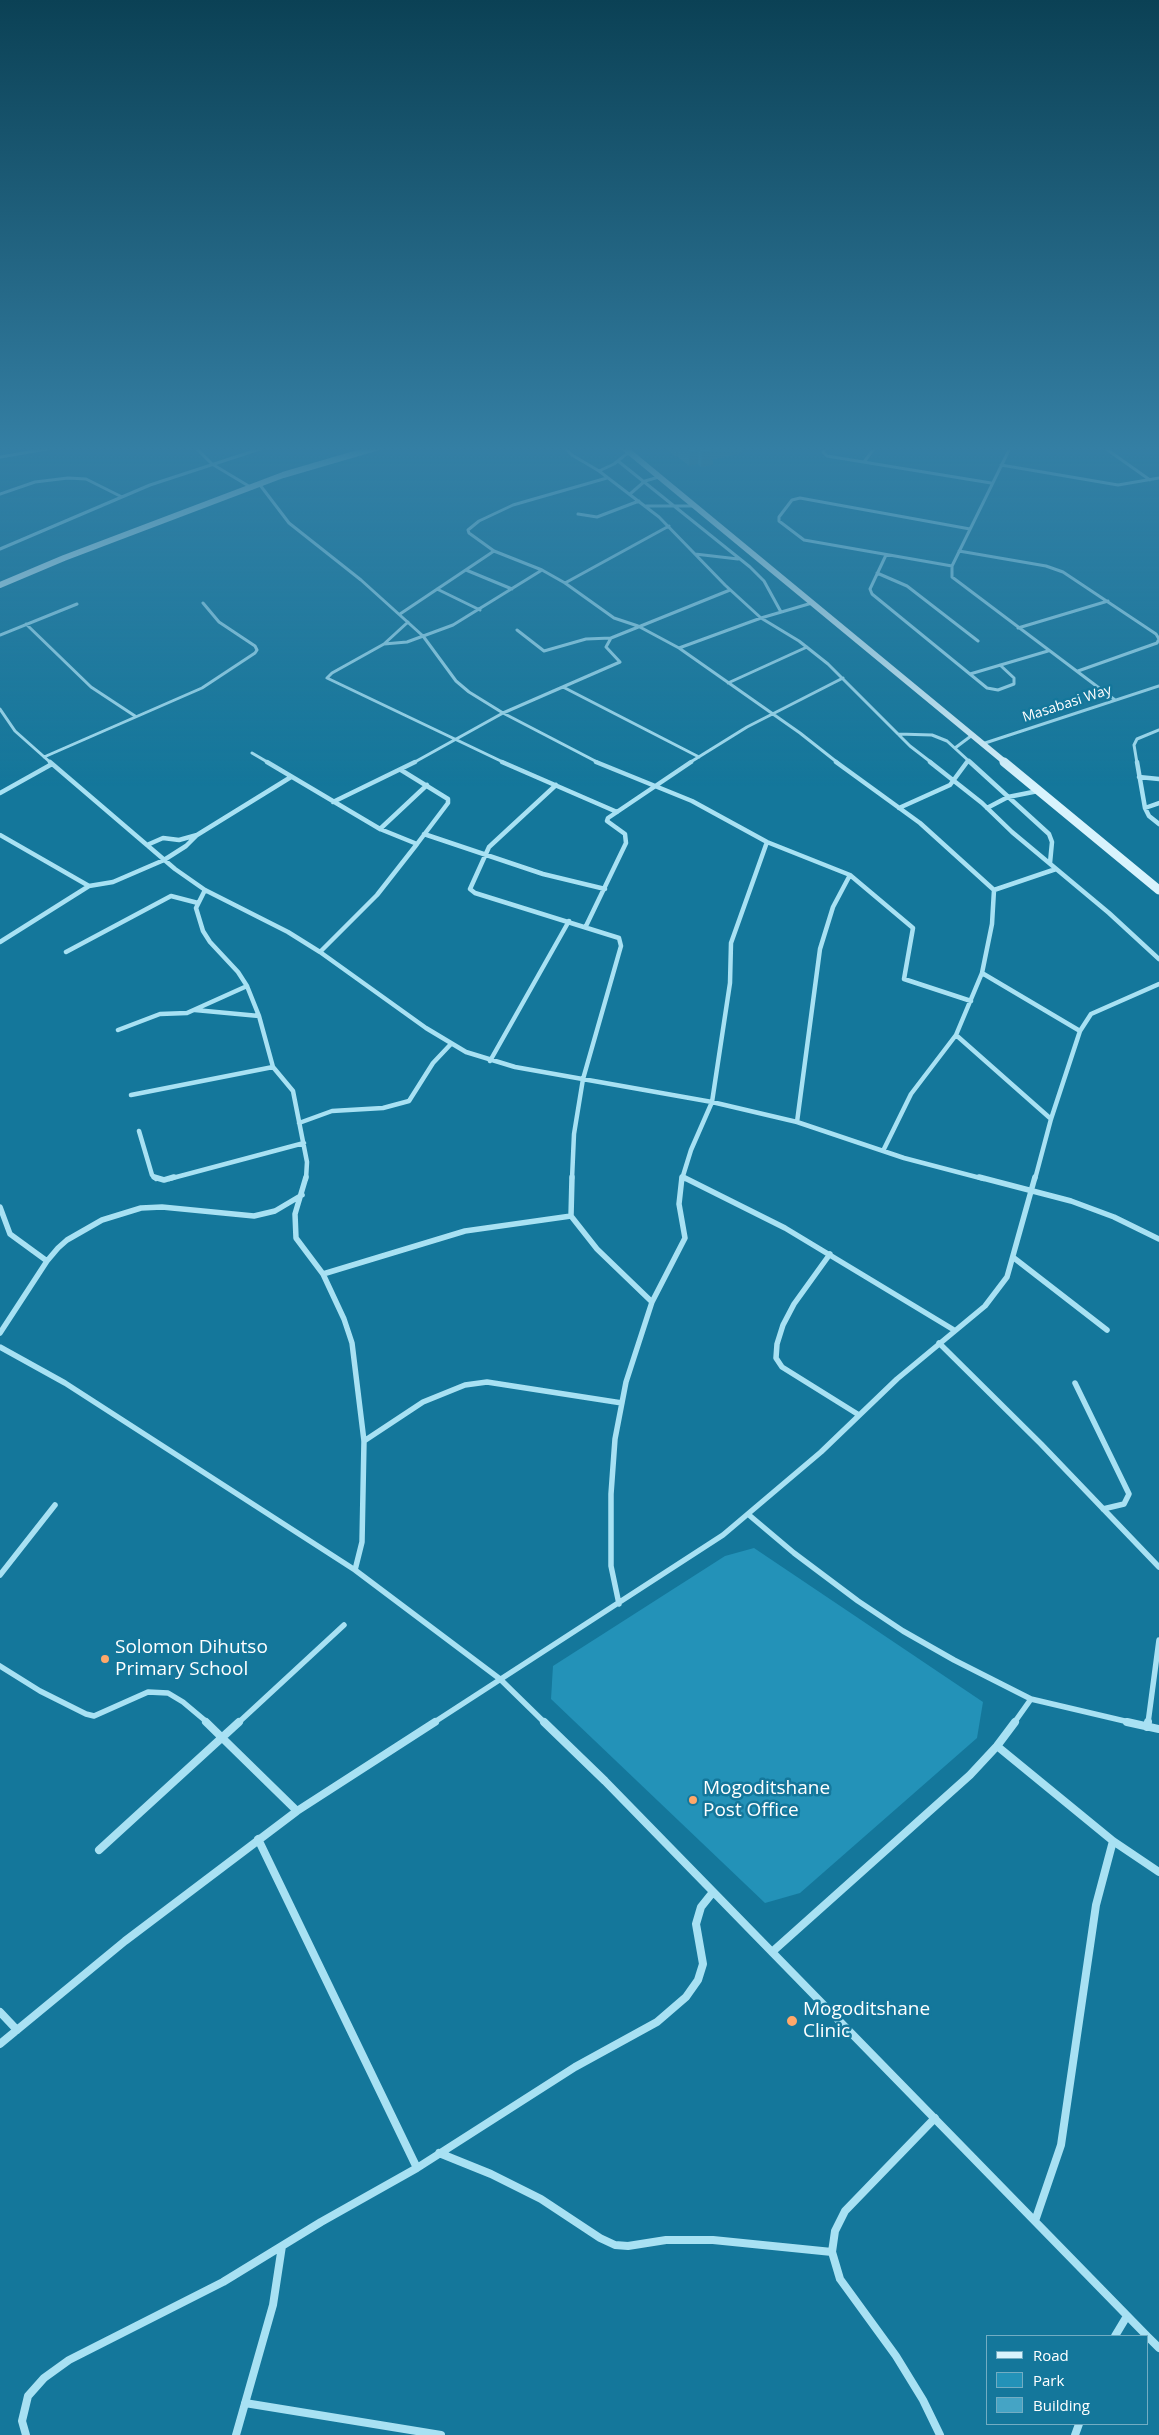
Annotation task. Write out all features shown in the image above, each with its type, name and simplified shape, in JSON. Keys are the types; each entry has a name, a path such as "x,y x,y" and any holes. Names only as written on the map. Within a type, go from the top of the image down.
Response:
{"main road":[{"path":"0,585 60,560"},
{"path":"759,560 1159,890"}],"street":[{"path":"335,560 361,580 423,636 456,681 503,713 593,761 692,801 767,842 850,875 913,928 904,979 971,1001"},
{"path":"400,614 481,560"},
{"path":"516,560 542,570 565,583 608,614 638,626 679,648 773,714 930,831 994,890"},
{"path":"565,583 611,560"},
{"path":"700,560 761,618 807,647 843,678 898,734 987,808 1159,959"},
{"path":"742,560 764,581 782,612"},
{"path":"884,560 870,589 872,594 992,690 998,690 1014,684 1014,678 1000,665"},
{"path":"914,560 952,566"},
{"path":"955,560 951,573 955,581 1115,700"},
{"path":"1006,560 1056,569 1071,576 1156,634 1159,639 1157,643 1078,671"},
{"path":"466,570 512,589"},
{"path":"384,644 408,642 453,625 542,570"},
{"path":"878,573 907,586 978,641"},
{"path":"437,589 480,610"},
{"path":"517,630 544,651 586,639 611,638 730,590"},
{"path":"1018,628 1108,601"},
{"path":"44,757 202,688 255,653 257,650 255,646 219,622 203,603"},
{"path":"0,636 77,604"},
{"path":"679,648 761,618 812,604"},
{"path":"408,622 384,644 332,673 327,678 454,740 617,812"},
{"path":"26,624 90,687 135,716"},
{"path":"333,802 401,770 503,713 620,662 606,647 611,638"},
{"path":"728,683 807,647"},
{"path":"970,674 1048,650"},
{"path":"586,926 626,843 625,834 607,820 653,786 747,727 843,678"},
{"name":"Masabasi Way","path":"982,744 1159,686"},
{"path":"563,687 699,757"},
{"path":"1,712 15,732 164,860 205,890 288,932 320,952 450,1045 490,1061 712,1102 797,1122 883,1152 1033,1190 1091,1208 1159,1239"},
{"path":"1159,730 1134,742 1145,808 1149,816 1159,824"},
{"path":"898,734 932,735 947,741 1051,838 1050,863"},
{"path":"955,748 971,736"},
{"path":"252,753 380,829 417,844"},
{"path":"899,808 954,781 968,760"},
{"path":"0,792 52,764"},
{"path":"320,952 377,895 448,803 444,796 401,770"},
{"path":"0,942 89,886 113,882 164,860 186,846 197,835 291,777"},
{"path":"1139,777 1159,778"},
{"path":"556,785 518,818 489,847 470,889 471,892 615,935 621,941 583,1079 574,1134 571,1216 597,1249 652,1302"},
{"path":"380,829 427,786"},
{"path":"987,808 1008,797 1039,791"},
{"path":"1145,808 1159,803"},
{"path":"424,834 542,874 605,889"},
{"path":"0,835 89,886"},
{"path":"147,845 163,838 179,840 197,835"},
{"path":"0,843 6,838"},
{"path":"619,1604 611,1566 610,1513 615,1439 626,1382 652,1302 685,1238 679,1204 682,1177 691,1150 712,1102 730,983 731,944 767,842"},
{"path":"994,890 1056,869"},
{"path":"797,1122 820,949 833,907 850,875"},
{"path":"205,890 198,903 199,919 210,942 231,964 247,986 259,1016 273,1067 293,1091 307,1162 302,1195 296,1214 296,1238 323,1274 344,1319 352,1343 364,1441 362,1542 356,1570"},
{"path":"883,1152 910,1094 956,1035 971,1001 982,973 992,924 994,890"},
{"path":"66,952 171,896 198,903"},
{"path":"490,1061 569,921"},
{"path":"982,973 1080,1031"},
{"path":"0,2044 125,1941 297,1811 691,1558 749,1515 821,1452 940,1342 985,1306 997,1293 1014,1258 1051,1119 1080,1031 1091,1014 1159,984"},
{"path":"118,1030 160,1014 182,1014 194,1010 247,986"},
{"path":"194,1010 259,1016"},
{"path":"956,1035 1051,1119"},
{"path":"298,1123 332,1111 383,1108 409,1101 416,1093 433,1063 450,1045"},
{"path":"131,1095 273,1067"},
{"path":"139,1131 152,1175 156,1179 164,1180 304,1142"},
{"path":"682,1177 723,1196 830,1254 954,1330"},
{"path":"0,1333 47,1260 67,1240 86,1228 120,1213 142,1208 180,1207 231,1216 254,1216 274,1211 302,1195"},
{"path":"0,1208 10,1234 47,1260"},
{"path":"323,1274 465,1231 571,1216"},
{"path":"830,1254 794,1304 781,1331 776,1358 782,1367 859,1415"},
{"path":"1014,1258 1107,1330"},
{"path":"940,1342 1159,1567"},
{"path":"0,1347 66,1383 356,1570 500,1679 605,1781 1147,2335"},
{"path":"364,1441 424,1402 465,1385 487,1382 560,1395 622,1403"},
{"path":"1075,1383 1129,1494 1124,1504 1103,1509"},
{"path":"0,1575 55,1505"},
{"path":"749,1515 794,1553 902,1631 954,1660 1031,1699 1159,1729"},
{"path":"100,1850 222,1735 344,1625"},
{"path":"1147,1727 1159,1640"},
{"path":"0,1666 40,1691 86,1714 94,1716 148,1692 168,1693 183,1702 222,1735 297,1811"},
{"path":"772,1952 970,1775 996,1746 1031,1699"},
{"path":"996,1746 1113,1841 1159,1872"},
{"path":"258,1839 417,2168"},
{"path":"1035,2221 1062,2145 1096,1905 1113,1841"},
{"path":"26,2435 22,2421 28,2396 44,2378 69,2360 223,2282 417,2168 575,2067 657,2022 686,1997 698,1980 703,1964 696,1924 701,1907 713,1892"},
{"path":"0,2012 17,2030"},
{"path":"935,2118 846,2210 835,2231 832,2252 840,2279 896,2356 923,2400 940,2435"},
{"path":"439,2153 491,2174 541,2198 600,2238 615,2245 628,2246 666,2240 713,2240 832,2252"},
{"path":"236,2435 273,2306 282,2246"},
{"path":"1116,2335 1127,2316"},
{"path":"1149,2337 1159,2348"},
{"path":"246,2403 441,2435"}],"green space":[{"path":"754,1548 983,1702 977,1738 800,1893 765,1903 551,1699 553,1666 725,1556"}],"place":[{"name":"Solomon Dihutso Primary School","path":"105,1659"},
{"name":"Mogoditshane Post Office","path":"693,1800"},
{"name":"Mogoditshane Clinic","path":"792,2021"}]}
